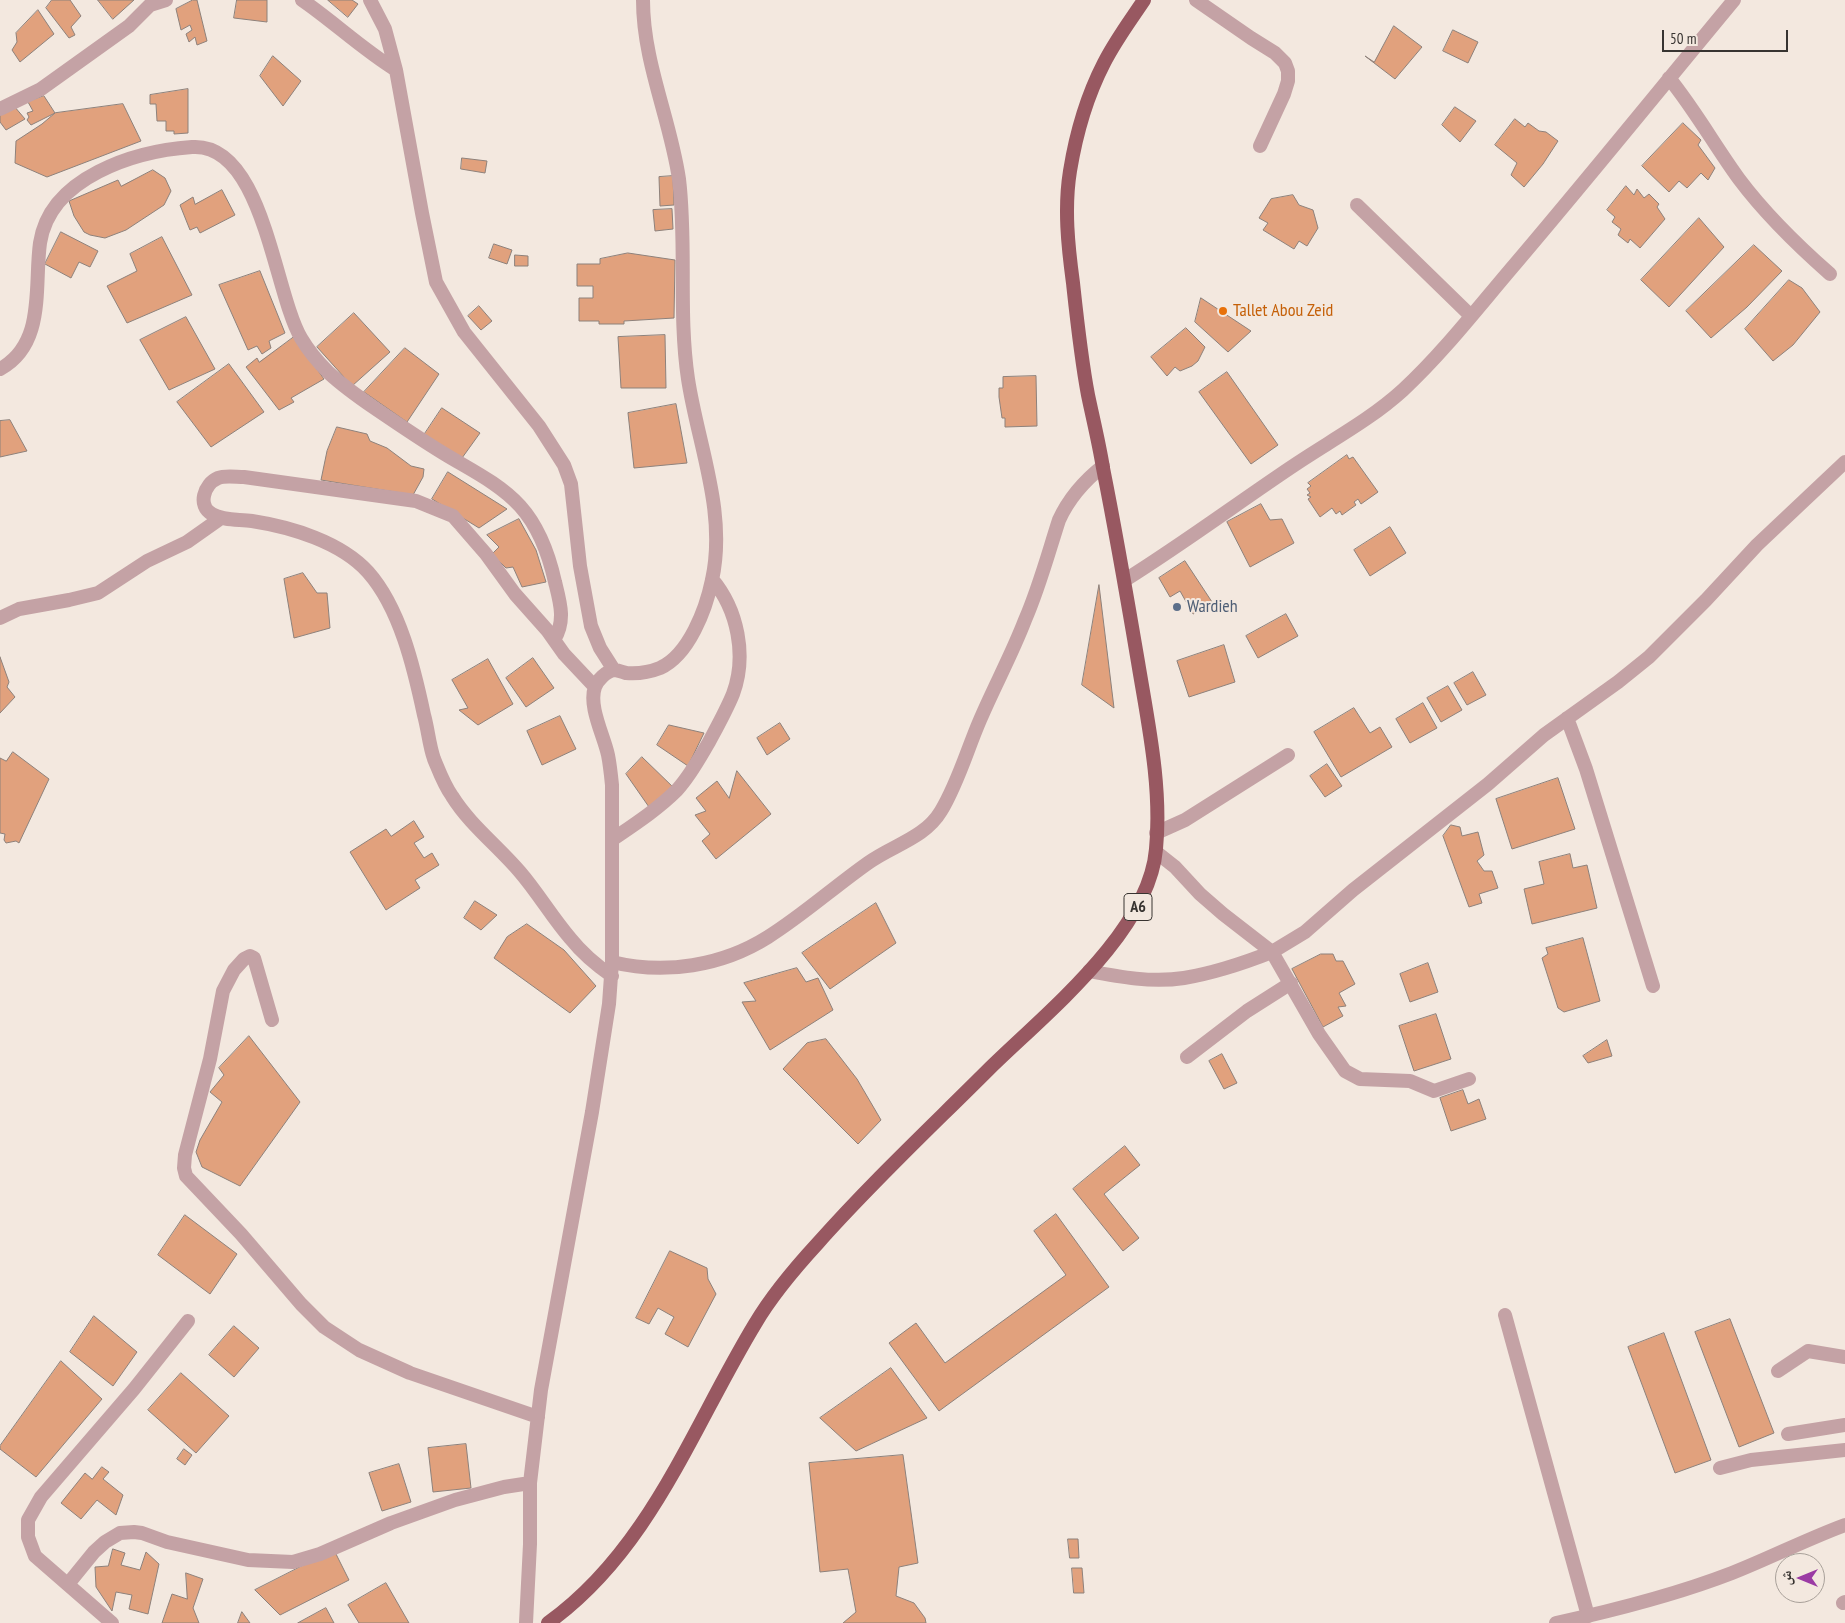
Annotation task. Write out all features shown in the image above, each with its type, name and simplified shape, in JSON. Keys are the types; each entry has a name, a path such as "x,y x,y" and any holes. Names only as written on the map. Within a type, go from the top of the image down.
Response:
{"highway":[{"name":"A6","path":"548,1623 568,1609 591,1586 646,1519 695,1435 757,1320 784,1282 818,1242 859,1199 1107,951 1136,911 1148,882 1156,852 1156,800 1150,736 1125,580 1088,392 1068,247 1067,204 1076,141 1086,107 1103,66 1144,0"}],"street":[{"path":"0,109 41,89 129,26 150,5 166,0"},
{"path":"302,0 325,16 371,55 396,70"},
{"path":"370,0 385,30 396,70 423,222 436,282 464,332 539,426 554,446 564,465 571,484 580,566 591,626 600,648 614,670"},
{"path":"526,1623 530,1544 530,1483 538,1417 559,1286 600,1065 612,976 613,839 610,766 596,711 595,688 603,677 614,670 641,673 660,668 670,662 681,651 695,630 705,604 712,579 716,546 715,516 707,466 688,381 684,352 682,318 682,214 678,176 647,48 643,20 644,0"},
{"path":"1196,0 1275,53 1285,63 1289,75 1286,88 1260,146"},
{"path":"1125,580 1160,558 1292,466 1381,409 1404,389 1471,316 1734,0"},
{"path":"1669,78 1703,123 1760,206 1800,247 1830,274"},
{"path":"0,369 17,357 29,335 38,296 40,241 51,211 59,200 86,178 114,166 148,155 188,148 205,147 215,150 229,162 248,186 267,232 294,322 301,338 313,355 329,373 357,396 420,440 495,484 520,507 537,530 553,574 561,607 560,628 554,640"},
{"path":"1357,205 1471,316"},
{"path":"1088,971 1141,979 1183,978 1240,964 1272,952 1305,932 1353,890 1448,816 1544,735 1618,682 1649,657 1757,545 1845,462"},
{"path":"612,962 631,967 661,969 697,965 738,953 783,927 870,861 923,831 932,823 948,798 981,719 1026,621 1065,507 1082,484 1103,466"},
{"path":"595,688 515,594 486,554 453,516 416,501 244,476 221,477 208,486 203,498 204,506 209,513 221,518 275,524 305,533 341,551 368,572 381,591 406,648 417,684 432,751 450,794 471,820 520,872 574,943 593,962 612,976"},
{"path":"0,618 19,609 98,593 147,561 187,542 221,518"},
{"path":"613,839 662,803 686,780 717,728 734,693 738,667 739,637 735,620 727,601 712,579"},
{"path":"1566,718 1586,769 1653,986"},
{"path":"1156,833 1185,820 1288,755"},
{"path":"1156,852 1174,866 1216,908 1272,952 1319,1034 1345,1071 1360,1079 1410,1081 1434,1091 1469,1079"},
{"path":"272,1020 258,976 256,962 250,956 244,959 234,970 224,991 210,1059 185,1155 184,1168 186,1176 241,1234 300,1304 324,1327 358,1350 410,1373 538,1417"},
{"path":"1187,1057 1247,1011 1290,984"},
{"path":"1506,1316 1588,1616"},
{"path":"112,1623 40,1562 31,1549 27,1529 28,1520 41,1497 134,1389 188,1321"},
{"path":"1778,1371 1808,1352 1845,1357"},
{"path":"1788,1434 1845,1425"},
{"path":"1720,1468 1751,1460 1845,1450"},
{"path":"68,1584 94,1552 105,1542 120,1533 142,1533 167,1542 248,1560 293,1562 320,1554 391,1523 455,1500 530,1483"},
{"path":"1556,1623 1678,1592 1724,1576 1845,1525"}],"building":[{"path":"52,0 70,0 81,16 71,27 75,35 69,38 46,8"},
{"path":"98,0 134,0 113,19"},
{"path":"193,0 197,0 207,41 197,45 195,37 189,42 186,34 192,30 190,25 181,30 176,9"},
{"path":"237,0 267,0 267,22 234,18"},
{"path":"328,0 352,0 358,4 348,17"},
{"path":"38,10 54,34 20,62 12,50 17,42 16,33"},
{"path":"1394,26 1422,47 1395,79 1365,56 1374,62"},
{"path":"1453,30 1478,42 1468,63 1443,51"},
{"path":"273,56 301,81 283,106 260,76"},
{"path":"188,89 188,133 174,134 174,131 166,131 166,121 157,121 156,104 150,104 150,95"},
{"path":"44,96 55,113 31,125 27,120 29,117 27,113 33,111 28,102"},
{"path":"123,104 141,141 47,177 15,163 16,141 55,113"},
{"path":"14,106 25,119 6,130 0,122 0,114"},
{"path":"1455,107 1476,121 1460,142 1442,125"},
{"path":"1515,119 1525,127 1528,123 1539,131 1546,132 1558,141 1543,164 1524,187 1511,175 1517,163 1495,145"},
{"path":"1683,123 1701,140 1698,145 1715,168 1708,180 1701,173 1687,188 1679,181 1669,192 1642,166"},
{"path":"462,158 487,161 485,173 461,169"},
{"path":"153,170 165,178 171,191 164,205 126,230 105,238 84,232 74,216 69,201 118,180 121,186"},
{"path":"673,176 674,205 660,206 659,177"},
{"path":"1626,186 1634,195 1637,189 1644,198 1649,194 1659,204 1657,207 1665,219 1640,248 1630,239 1628,243 1618,235 1621,229 1612,222 1615,217 1607,210"},
{"path":"222,190 235,215 200,233 197,227 190,230 180,205 193,197 195,204"},
{"path":"1293,195 1299,205 1313,210 1318,228 1307,246 1299,241 1294,249 1263,230 1268,223 1259,218 1271,199"},
{"path":"672,209 673,229 655,231 653,210"},
{"path":"1699,218 1724,247 1669,307 1641,280"},
{"path":"61,232 98,251 90,267 79,262 71,278 45,264"},
{"path":"162,237 192,295 127,323 107,286 137,271 130,254"},
{"path":"494,244 512,250 507,264 489,258"},
{"path":"1754,245 1782,271 1747,307 1711,338 1686,311"},
{"path":"628,253 675,260 674,318 624,321 624,324 599,324 599,321 579,321 579,298 593,298 593,286 577,286 577,264 600,264 600,259"},
{"path":"515,255 528,256 528,266 515,266"},
{"path":"260,271 285,333 269,341 271,348 262,354 257,346 248,350 219,285"},
{"path":"1789,280 1802,288 1820,312 1793,345 1773,361 1745,329"},
{"path":"1201,298 1251,331 1228,352 1195,322"},
{"path":"479,306 492,321 481,330 468,316"},
{"path":"354,313 390,352 352,386 317,347"},
{"path":"186,317 215,369 169,390 140,340"},
{"path":"1186,328 1205,347 1198,361 1192,366 1180,371 1175,367 1167,376 1151,357"},
{"path":"665,335 666,388 621,388 618,337"},
{"path":"294,337 324,379 291,398 294,402 279,410 246,367 257,358 259,362"},
{"path":"405,348 439,374 407,422 364,392"},
{"path":"229,364 264,412 211,447 177,402"},
{"path":"1227,372 1278,445 1251,464 1199,392"},
{"path":"1036,376 1037,426 1005,427 1005,418 1002,418 999,397 999,388 1003,388 1003,377"},
{"path":"676,404 687,463 634,468 628,413"},
{"path":"442,408 480,433 462,458 422,438"},
{"path":"10,420 27,451 0,457 0,421"},
{"path":"337,427 367,434 370,441 387,448 411,466 424,469 423,477 413,495 321,480 327,451"},
{"path":"1347,455 1349,459 1353,457 1378,492 1361,504 1358,499 1354,502 1356,505 1342,515 1340,511 1336,514 1332,508 1320,517 1308,499 1311,497 1307,495 1310,493 1307,489 1311,486 1308,483"},
{"path":"448,472 507,509 479,528 432,499"},
{"path":"1261,504 1270,520 1282,519 1294,543 1250,567 1227,522"},
{"path":"519,519 536,550 546,582 522,587 513,567 506,568 492,554 499,547 487,535"},
{"path":"1390,527 1406,553 1370,576 1354,550"},
{"path":"1185,561 1214,605 1193,614 1180,591 1170,597 1159,578"},
{"path":"303,573 317,593 327,593 330,628 294,638 284,579"},
{"path":"1099,585 1114,708 1082,685"},
{"path":"1286,614 1298,636 1258,658 1246,636"},
{"path":"1224,645 1235,682 1189,697 1177,661"},
{"path":"0,657 9,682 7,687 15,697 0,713"},
{"path":"533,658 554,688 526,707 506,678"},
{"path":"488,659 513,704 478,725 459,710 468,708 452,680"},
{"path":"1473,672 1486,695 1467,705 1454,683"},
{"path":"1448,686 1462,710 1441,722 1427,698"},
{"path":"1423,703 1437,728 1410,743 1396,719"},
{"path":"1354,708 1370,733 1380,727 1392,747 1341,777 1314,732"},
{"path":"560,716 576,749 542,765 527,731"},
{"path":"780,723 790,739 767,755 757,738"},
{"path":"669,725 704,733 688,766 657,745"},
{"path":"13,752 49,779 19,843 16,841 6,843 4,840 5,834 0,833 0,758 6,761"},
{"path":"642,757 674,788 649,807 626,774"},
{"path":"1327,764 1342,786 1325,797 1310,776"},
{"path":"737,771 771,814 716,859 702,841 710,834 695,815 706,811 696,798 717,781 729,798"},
{"path":"1558,778 1575,829 1512,849 1496,799"},
{"path":"414,821 424,837 414,843 424,858 432,853 439,865 415,880 420,888 386,910 350,852 386,829 391,836"},
{"path":"1451,825 1460,827 1462,836 1478,832 1484,855 1477,861 1484,871 1492,871 1498,888 1479,894 1482,903 1469,907 1443,836"},
{"path":"1570,854 1573,868 1587,865 1597,908 1532,924 1524,889 1544,884 1539,862"},
{"path":"475,901 497,915 481,930 464,918"},
{"path":"876,903 896,943 830,989 802,953"},
{"path":"527,924 564,950 596,986 570,1013 494,958 507,937"},
{"path":"1583,938 1600,1001 1564,1012 1558,1008 1542,958 1548,954 1546,948"},
{"path":"1321,954 1333,954 1336,961 1343,961 1355,984 1339,993 1346,1006 1338,1007 1343,1016 1323,1027 1292,969"},
{"path":"1428,963 1438,992 1410,1002 1400,974"},
{"path":"797,968 806,982 818,978 833,1010 770,1050 742,1002 756,1001 744,983"},
{"path":"1436,1014 1451,1059 1414,1071 1399,1026"},
{"path":"249,1036 300,1102 240,1186 202,1167 196,1152 200,1140 222,1102 210,1092 224,1075 219,1068"},
{"path":"826,1039 857,1079 881,1120 858,1144 783,1069 807,1043"},
{"path":"1607,1040 1612,1056 1588,1063 1583,1056"},
{"path":"1222,1054 1237,1083 1224,1089 1209,1061"},
{"path":"1463,1090 1468,1104 1479,1099 1486,1119 1451,1131 1440,1098"},
{"path":"1125,1146 1140,1165 1104,1194 1139,1238 1123,1251 1073,1189"},
{"path":"1056,1214 1109,1287 939,1411 889,1343 916,1323 945,1363 1066,1275 1034,1231"},
{"path":"185,1215 237,1254 210,1294 158,1255"},
{"path":"670,1251 707,1268 708,1279 716,1294 688,1347 665,1334 674,1317 658,1308 649,1324 636,1318"},
{"path":"94,1316 137,1352 113,1386 70,1352"},
{"path":"1730,1319 1774,1433 1739,1447 1695,1332"},
{"path":"234,1326 259,1348 234,1377 209,1355"},
{"path":"1664,1333 1711,1460 1675,1473 1628,1347"},
{"path":"61,1361 102,1399 36,1477 0,1449 0,1446"},
{"path":"891,1368 927,1418 856,1451 820,1418"},
{"path":"181,1373 229,1416 196,1453 148,1410"},
{"path":"466,1444 471,1488 433,1492 428,1448"},
{"path":"184,1449 192,1455 185,1465 177,1459"},
{"path":"903,1455 918,1563 899,1567 896,1596 914,1603 925,1618 926,1623 843,1623 856,1612 848,1569 820,1572 809,1463"},
{"path":"399,1464 411,1502 382,1511 369,1473"},
{"path":"102,1467 109,1472 103,1479 123,1495 116,1515 97,1500 81,1519 61,1503 85,1473 92,1479"},
{"path":"1068,1539 1078,1539 1079,1558 1070,1558"},
{"path":"113,1549 125,1553 121,1565 140,1570 146,1552 159,1564 148,1614 129,1609 132,1595 116,1592 112,1611 96,1587 95,1567 108,1566"},
{"path":"334,1550 349,1580 280,1615 255,1590"},
{"path":"1072,1568 1082,1568 1084,1593 1074,1593"},
{"path":"186,1573 203,1579 193,1608 199,1623 162,1623 172,1594 187,1599"},
{"path":"386,1583 409,1623 359,1623 348,1605"},
{"path":"326,1608 334,1623 298,1623"},
{"path":"242,1612 250,1623 238,1623"}],"place":[{"name":"Tallet Abou Zeid","path":"1223,311"},
{"name":"Wardieh","path":"1177,607"}]}
